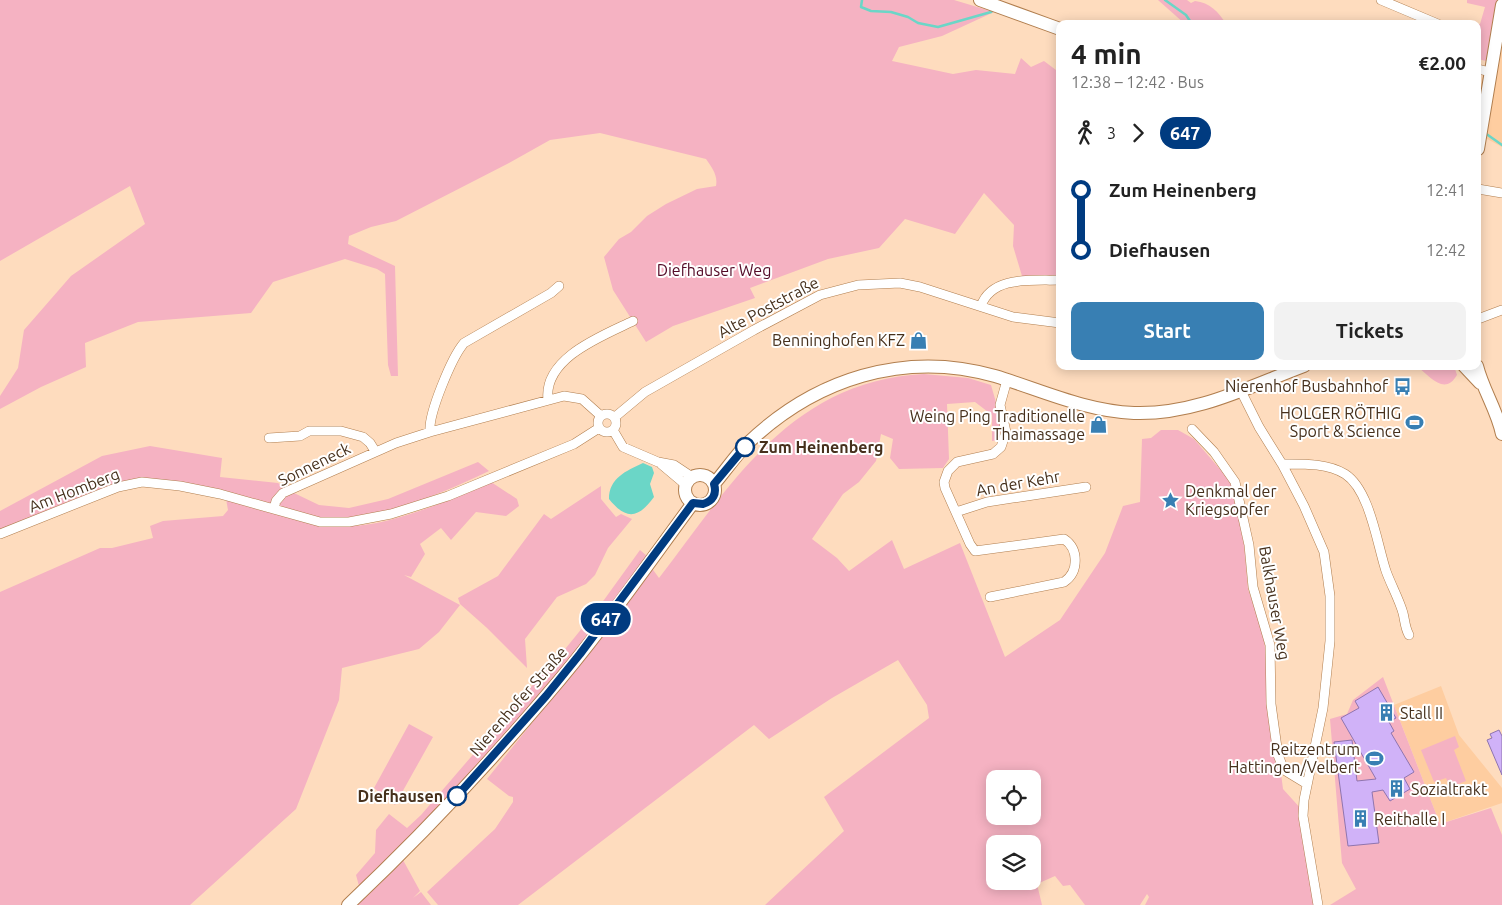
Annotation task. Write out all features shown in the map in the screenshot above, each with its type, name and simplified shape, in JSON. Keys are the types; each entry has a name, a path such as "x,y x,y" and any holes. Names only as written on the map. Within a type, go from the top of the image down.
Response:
{"main road":[{"path":"990,3 1056,28"},
{"path":"1481,110 1484,70 1502,5"},
{"path":"699,480 715,492 711,500 703,504 693,503 686,496 699,480 733,458 765,427 796,404 820,391 859,376 906,367 934,367 970,371 1007,380 1091,407 1134,413 1164,412 1198,406 1241,392 1293,370"},
{"path":"1468,370 1482,385"},
{"path":"1478,370 1482,385 1501,428"},
{"name":"Nierenhofer Straße","path":"348,905 457,796 546,696 580,654 693,503"}],"street":[{"path":"1380,0 1428,20"},
{"path":"1481,190 1502,193"},
{"path":"980,306 984,298 1007,282 1056,280"},
{"name":"Alte Poststraße","path":"615,417 645,392 754,330 829,292 858,284 900,283 1013,317 1056,322"},
{"path":"558,286 551,293 478,333 464,343 456,352 430,419 430,432 564,396 577,397 587,402 601,416"},
{"path":"1481,319 1502,310"},
{"path":"548,400 548,390 551,381 563,361 582,347 633,321"},
{"name":"An der Kehr","path":"990,597 1064,582 1073,571 1076,558 1074,549 1064,539 975,551 970,544 945,488 945,477 957,462 993,454 1002,447 1006,432 1000,405 1007,380"},
{"path":"1241,392 1304,506 1324,552 1330,596 1330,641 1323,708 1304,800 1303,816 1318,905"},
{"path":"610,414 615,417 616,426 613,430 604,432 599,428 598,423 601,416 610,414"},
{"path":"274,509 320,522 349,522 391,514 448,496 574,444 599,428"},
{"name":"Balkhauser Weg","path":"1192,428 1214,452 1235,482 1249,545 1253,587 1270,645 1271,704 1278,754 1284,770 1307,784"},
{"path":"613,430 623,447 658,462 674,466 699,480"},
{"name":"Sonneneck","path":"269,438 300,436 309,431 341,431 363,437 375,451"},
{"name":"Sonneneck","path":"274,509 276,501 283,493 375,451 430,432"},
{"path":"1282,464 1305,464 1333,468 1347,475 1357,486 1365,501 1386,573 1404,615 1404,625 1409,635"},
{"name":"Am Homberg","path":"0,534 118,487 142,482 180,486 220,494 274,509"},
{"name":"An der Kehr","path":"956,512 987,502 1086,487"}],"shaded area":[{"path":"1492,36 1502,37 1502,147 1481,136 1481,84"},
{"path":"1441,686 1459,735 1502,788 1502,803 1440,824 1394,705"}],"green space":[{"name":"Diefhauser Weg","path":"0,0 954,0 994,12 942,36 899,47 892,61 953,74 976,70 1015,74 1021,58 1031,67 1044,61 1056,70 1056,276 1022,276 1013,246 1014,225 984,193 955,234 905,219 879,248 828,259 750,288 755,298 673,326 646,342 613,290 604,257 619,239 631,232 647,216 666,204 697,189 716,186 716,178 706,159 600,133 550,140 396,221 371,227 349,236 348,244 395,266 398,376 391,376 388,365 385,274 377,269 345,259 273,282 251,313 138,322 85,343 86,367 41,387 0,409 0,396 18,368 24,330 71,276 145,224 130,186 0,261"},
{"path":"1158,0 1187,0 1191,3 1195,1 1205,4 1217,12 1223,20 1180,20"},
{"path":"1467,0 1498,0 1486,61 1481,60 1481,21 1485,7 1467,3"},
{"path":"1422,370 1455,370 1457,375 1448,384 1437,383"},
{"path":"924,374 968,378 991,385 1002,423 999,440 992,441 992,415 975,402 947,404 949,459 943,468 899,469 890,458 893,439 881,434 876,461 859,482 843,494 812,539 837,558 849,571 892,540 904,569 960,543 1005,657 1060,620 1105,553 1123,506 1140,502 1142,439 1151,438 1161,430 1178,430 1194,439 1231,482 1244,544 1248,589 1263,632 1283,789 1302,810 1316,905 1145,905 1149,897 1147,894 1140,905 1085,905 1070,885 1063,886 1055,876 1041,882 1041,835 986,835 986,890 1038,890 1042,905 765,905 844,831 824,797 929,718 927,705 898,660 832,698 769,739 754,725 518,905 438,905 427,892 495,829 513,802 513,797 487,779 548,703 651,567 659,578 712,507 769,443 801,417 837,395 877,381"},
{"path":"150,446 222,458 220,477 278,483 319,505 349,508 388,499 478,462 489,471 405,506 351,518 321,518 347,526 367,525 403,516 441,503 491,482 517,499 519,506 506,516 476,512 451,540 441,528 420,544 425,554 411,577 404,575 460,605 439,632 419,649 342,668 339,700 296,809 190,905 0,905 0,592 100,548 112,548 153,538 150,526 163,521 223,516 228,510 226,499 142,480 0,532 0,511 102,456"},
{"path":"601,486 601,499 616,517 621,514 632,519 608,548 595,575 586,584 557,597 525,639 527,668 460,604 458,598 498,576 544,514 551,519"},
{"path":"640,550 647,556 584,642 538,698 464,781 359,886 356,875 375,853 376,830 389,814 407,828 421,815 557,659 596,611"},
{"name":"Reitzentrum Hattingen/Velbert","path":"1383,677 1440,824 1491,808 1502,835 1502,905 1330,905 1356,889 1342,863 1330,719 1347,714 1353,700"},
{"path":"409,724 433,737 395,805 374,788"},
{"path":"1455,736 1459,747 1454,750 1466,781 1450,787 1446,778 1434,782 1421,750"},
{"path":"403,860 420,891 413,898 421,892 431,905 356,905"}],"water":[{"path":"643,463 652,467 654,473 650,484 654,497 643,510 632,514 626,513 621,511 609,499 612,486 620,476"}],"building":[{"path":"1378,687 1396,718 1389,722 1394,731 1391,733 1414,772 1404,778 1410,789 1390,801 1383,790 1372,792 1379,843 1348,846 1334,742 1352,740 1357,781 1376,779 1341,718 1359,708 1355,701"},
{"path":"1499,730 1502,736 1502,775 1487,740 1492,738 1490,734"}],"waterway":[{"path":"862,0 861,7 871,11 891,12 908,17 918,23 938,27 993,10"},
{"path":"1165,0 1186,15 1189,20"},
{"path":"1485,133 1502,145"}],"bus line":[{"name":"647","path":"457,796 546,696 580,654 693,503 708,503 714,495 714,484 733,458 745,447"}],"place":[{"name":"Benninghofen KFZ","path":"919,340"},
{"name":"Nierenhof Busbahnhof","path":"1402,386"},
{"name":"HOLGER RÖTHIG Sport & Science","path":"1415,422"},
{"name":"Weing Ping Traditionelle Thaimassage","path":"1099,425"},
{"name":"Zum Heinenberg","path":"745,447"},
{"name":"Denkmal der Kriegsopfer","path":"1171,500"},
{"name":"Stall II","path":"1386,713"},
{"name":"Reitzentrum Hattingen/Velbert","path":"1374,758"},
{"name":"Sozialtrakt","path":"1397,789"},
{"name":"Diefhausen","path":"457,796"},
{"name":"Reithalle I","path":"1360,819"}]}
